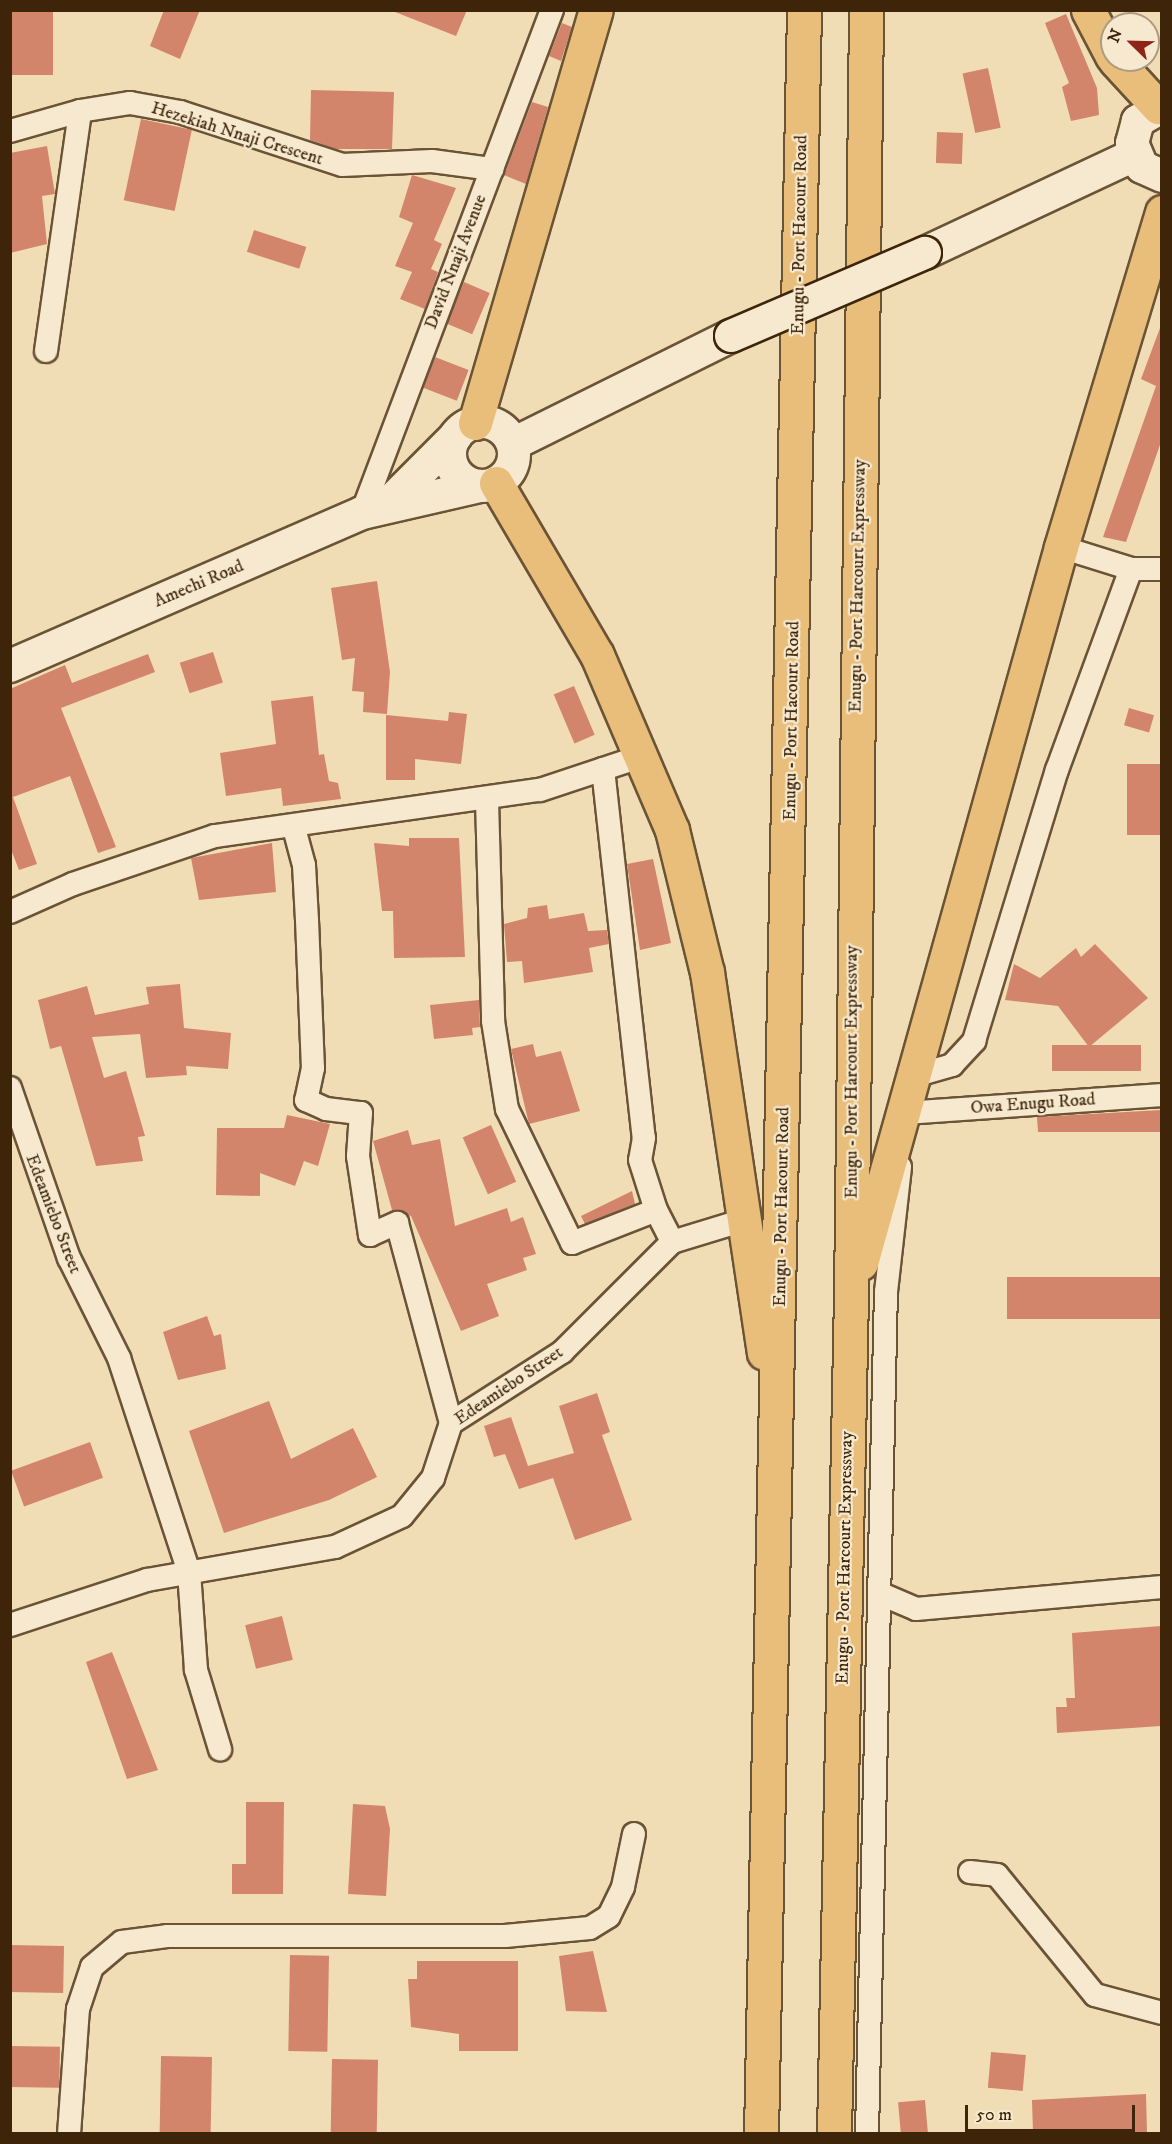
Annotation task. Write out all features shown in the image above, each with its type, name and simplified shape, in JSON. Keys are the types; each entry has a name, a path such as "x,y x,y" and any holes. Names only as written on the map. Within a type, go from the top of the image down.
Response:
{"highway":[{"path":"465,429 596,10"},
{"name":"Enugu - Port Hacourt Road","path":"777,1431 804,10"},
{"name":"Enugu - Port Harcourt Expressway","path":"834,2133 851,1296 866,10"},
{"path":"1088,10 1100,33"},
{"path":"1126,72 1160,107"},
{"path":"851,1296 905,1113 1061,547 1161,212"},
{"path":"488,484 597,655 672,830 707,972 741,1221 777,1431 761,2133"}],"main road":[{"path":"1160,107 1133,132 1134,155 1142,167 1161,176"},
{"path":"513,444 731,336 925,253 1134,155"},
{"path":"498,426 513,444 512,466 488,484 375,508 465,429 498,426"},
{"path":"465,429 451,459 456,472 488,484"},
{"name":"Amechi Road","path":"10,666 375,508"}],"street":[{"name":"David Nnaji Avenue","path":"375,508 492,170 552,10"},
{"name":"Hezekiah Nnaji Crescent","path":"10,131 80,111 130,103 157,107 342,165 432,161 492,170"},
{"path":"46,351 80,111"},
{"path":"1061,547 1131,569 1161,569"},
{"path":"914,1076 952,1065 974,1041 1064,748 1131,569"},
{"path":"10,912 177,847 215,836 294,828 487,800 603,769 642,756"},
{"path":"603,769 644,1138 640,1161 656,1210 672,1242"},
{"path":"487,800 493,1021 507,1109 572,1243 656,1210"},
{"path":"294,828 304,865 307,920 313,1068 306,1100 326,1109 361,1113 358,1156 370,1235 397,1223 451,1423"},
{"name":"Edeamiebo Street","path":"10,1088 69,1258 119,1358 189,1572 196,1670 220,1749"},
{"name":"Owa Enugu Road","path":"905,1113 1161,1095"},
{"path":"867,2133 881,1594 886,1292 905,1113"},
{"name":"Edeamiebo Street","path":"10,1625 147,1580 335,1547 402,1516 433,1478 451,1423 562,1352 672,1242 741,1221"},
{"path":"881,1594 916,1609 1161,1587"},
{"path":"69,2133 78,2009 92,1967 122,1942 167,1936 505,1936 590,1928 609,1916 623,1887 634,1834"},
{"path":"970,1872 997,1875 1095,1995 1161,2013"}],"building":[{"path":"10,10 53,10 53,75 10,75"},
{"path":"164,10 200,10 180,59 150,46"},
{"path":"390,10 467,10 456,36"},
{"path":"1066,14 1097,88 1099,115 1071,121 1062,87 1069,83 1045,23"},
{"path":"562,23 572,27 561,61 549,56"},
{"path":"988,68 1001,128 975,133 963,73"},
{"path":"311,90 394,92 392,149 336,149 310,140"},
{"path":"532,102 548,107 526,184 504,175"},
{"path":"141,119 192,130 175,211 124,200"},
{"path":"937,132 963,133 962,164 936,163"},
{"path":"47,146 55,194 42,196 47,244 10,253 10,153"},
{"path":"412,175 456,188 434,240 442,244 431,269 438,272 425,309 400,299 412,272 395,266 413,223 399,217"},
{"path":"254,230 306,247 299,269 247,252"},
{"path":"464,282 490,293 472,334 446,323"},
{"path":"1160,328 1161,442 1126,542 1103,537 1156,386 1141,379"},
{"path":"435,357 469,370 457,401 423,388"},
{"path":"377,581 390,672 387,714 363,712 364,692 352,691 355,658 342,660 331,588"},
{"path":"213,652 223,682 190,693 180,663"},
{"path":"148,654 155,672 61,708 116,847 98,853 70,776 13,797 37,864 19,870 10,847 10,689 65,665 72,683"},
{"path":"574,686 595,735 574,743 554,695"},
{"path":"313,696 319,755 324,754 329,781 338,783 341,799 283,806 281,788 226,796 220,753 276,744 271,701"},
{"path":"1129,708 1154,715 1149,732 1124,725"},
{"path":"449,712 467,714 461,764 415,759 415,780 386,780 386,715 448,721"},
{"path":"1127,764 1161,764 1161,835 1127,835"},
{"path":"409,838 459,838 465,957 394,958 393,911 382,911 374,843 409,846"},
{"path":"272,843 276,892 199,900 191,858"},
{"path":"653,859 671,943 640,950 627,864"},
{"path":"547,905 549,919 584,913 588,931 607,930 609,944 589,948 593,972 524,983 522,961 507,962 504,924 527,918 528,908"},
{"path":"1095,944 1148,998 1089,1047 1058,1006 1005,1000 1014,964 1040,978 1076,948 1081,957"},
{"path":"180,984 184,1028 231,1033 228,1069 186,1066 187,1075 146,1078 140,1034 92,1037 104,1078 126,1071 145,1136 138,1137 143,1161 96,1166 61,1046 50,1049 38,1000 87,986 95,1015 149,1004 146,987"},
{"path":"479,1000 480,1027 472,1028 473,1035 434,1039 430,1005"},
{"path":"533,1044 536,1057 561,1051 580,1111 529,1124 511,1049"},
{"path":"1052,1045 1141,1045 1141,1071 1052,1071"},
{"path":"1161,1110 1161,1132 1038,1132 1037,1117"},
{"path":"287,1115 330,1124 318,1166 304,1161 295,1186 260,1173 260,1196 216,1195 217,1128 284,1128"},
{"path":"491,1125 516,1182 488,1194 463,1138"},
{"path":"408,1130 412,1145 440,1139 455,1226 507,1208 511,1222 523,1217 536,1254 523,1258 527,1270 487,1284 499,1316 461,1331 411,1216 392,1210 373,1141"},
{"path":"632,1191 635,1204 585,1224 581,1216"},
{"path":"1007,1277 1161,1277 1161,1319 1007,1319"},
{"path":"207,1316 214,1336 221,1334 226,1369 178,1380 163,1332"},
{"path":"597,1393 610,1432 602,1435 632,1520 575,1540 553,1478 519,1489 505,1454 494,1457 484,1426 511,1417 528,1466 574,1453 559,1406"},
{"path":"269,1401 291,1459 353,1428 377,1477 329,1500 224,1533 189,1431"},
{"path":"90,1442 103,1478 24,1506 11,1471"},
{"path":"282,1616 293,1660 256,1669 245,1625"},
{"path":"1161,1626 1161,1726 1057,1733 1056,1707 1067,1707 1066,1698 1075,1698 1072,1633"},
{"path":"112,1652 158,1770 127,1779 86,1662"},
{"path":"246,1802 284,1802 283,1894 232,1894 232,1864 246,1864"},
{"path":"353,1804 385,1806 390,1829 386,1896 348,1894"},
{"path":"10,1945 64,1946 63,1993 10,1992"},
{"path":"593,1951 607,2012 566,2011 559,1956"},
{"path":"290,1955 329,1956 327,2052 288,2051"},
{"path":"417,1961 518,1961 518,2051 459,2051 459,2034 411,2027 408,1979 417,1979"},
{"path":"10,2046 60,2047 59,2088 10,2087"},
{"path":"991,2052 1026,2055 1023,2091 988,2088"},
{"path":"161,2056 212,2057 211,2134 160,2133"},
{"path":"332,2059 378,2060 377,2134 331,2133"},
{"path":"1146,2094 1147,2133 1033,2133 1032,2100"},
{"path":"925,2100 928,2133 901,2134 898,2102"}]}
